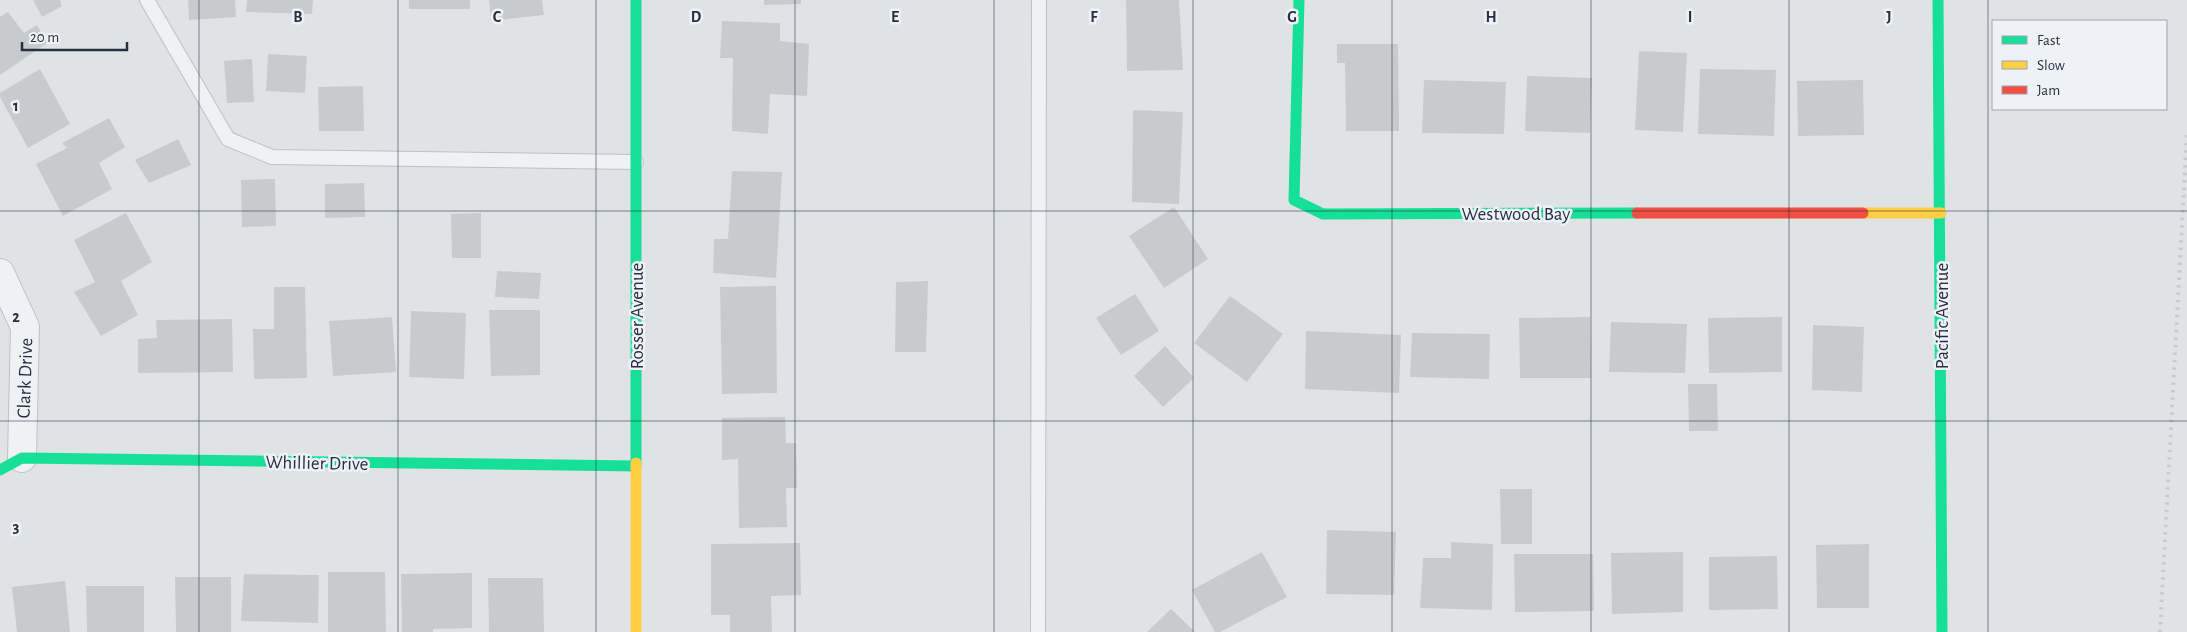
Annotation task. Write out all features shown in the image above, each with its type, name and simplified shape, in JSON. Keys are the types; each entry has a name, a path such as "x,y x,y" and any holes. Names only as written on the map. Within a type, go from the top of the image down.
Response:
{"street":[{"name":"Rosser Avenue","path":"636,0 636,632"},
{"name":"Westwood Bay","path":"1299,0 1294,200 1323,214 1941,212"},
{"name":"Pacific Avenue","path":"1938,0 1941,212 1942,632"},
{"name":"Clark Drive","path":"0,272 25,327 11,464"},
{"name":"Whillier Drive","path":"11,464 636,466"}],"lane":[{"path":"147,0 228,139 272,157 636,162"},
{"path":"1038,632 1040,0"}],"building":[{"path":"33,0 60,0 62,6 42,17"},
{"path":"188,0 235,0 236,17 189,20"},
{"path":"247,0 313,0 312,14 246,12"},
{"path":"409,0 470,0 470,9 409,9"},
{"path":"489,0 542,0 544,15 491,21"},
{"path":"764,0 801,0 801,4 764,5"},
{"path":"1126,0 1179,0 1183,70 1127,71"},
{"path":"8,12 24,33 37,25 47,43 0,75 0,17"},
{"path":"722,21 780,23 780,41 809,44 807,96 770,94 768,134 732,131 733,58 720,58"},
{"path":"1337,44 1398,44 1399,131 1346,131 1345,63 1337,63"},
{"path":"1639,51 1687,53 1683,132 1635,130"},
{"path":"268,54 307,56 305,93 266,91"},
{"path":"252,59 254,102 227,103 224,61"},
{"path":"40,69 70,124 28,148 0,97 0,93"},
{"path":"1700,69 1776,70 1774,136 1698,134"},
{"path":"1527,76 1592,78 1590,133 1525,131"},
{"path":"1424,80 1506,82 1504,134 1422,133"},
{"path":"1863,80 1864,135 1798,136 1797,81"},
{"path":"363,86 364,131 319,131 318,87"},
{"path":"1133,110 1183,112 1179,204 1132,202"},
{"path":"109,118 125,147 99,163 112,189 63,216 36,164 67,148 62,143"},
{"path":"178,139 191,165 149,183 135,160"},
{"path":"732,171 782,172 776,278 713,273 714,239 728,239"},
{"path":"275,179 276,226 242,227 241,180"},
{"path":"364,183 365,217 325,218 325,184"},
{"path":"1174,207 1208,259 1164,288 1129,236"},
{"path":"126,213 152,262 121,281 138,315 101,336 74,292 95,282 74,240"},
{"path":"481,213 481,258 452,258 451,214"},
{"path":"497,271 541,273 539,299 495,297"},
{"path":"928,281 926,352 895,352 896,282"},
{"path":"776,286 777,393 722,394 720,287"},
{"path":"274,287 305,287 307,378 254,379 253,329 274,329"},
{"path":"1135,294 1159,331 1121,355 1096,318"},
{"path":"1230,296 1283,334 1247,382 1194,343"},
{"path":"489,310 540,310 540,375 491,376"},
{"path":"411,311 466,313 464,379 409,377"},
{"path":"392,317 396,372 333,376 329,321"},
{"path":"1590,317 1591,378 1520,378 1519,318"},
{"path":"1782,317 1782,372 1709,373 1708,318"},
{"path":"232,319 233,372 138,373 138,339 157,338 156,320"},
{"path":"1611,322 1687,324 1685,373 1609,372"},
{"path":"1813,325 1864,327 1862,392 1812,390"},
{"path":"1306,331 1401,335 1399,393 1305,389"},
{"path":"1412,333 1490,334 1489,379 1410,377"},
{"path":"1165,346 1194,378 1163,407 1134,376"},
{"path":"1688,384 1717,384 1718,431 1689,431"},
{"path":"785,417 786,443 796,443 797,488 786,488 787,527 739,528 738,459 722,460 722,418"},
{"path":"1500,489 1532,489 1532,544 1501,544"},
{"path":"1327,530 1396,532 1394,595 1326,594"},
{"path":"1451,542 1493,544 1492,610 1420,608 1423,558 1451,558"},
{"path":"800,543 801,595 771,596 772,632 730,632 730,615 711,615 711,544"},
{"path":"1869,544 1869,608 1817,608 1816,545"},
{"path":"1262,552 1287,597 1220,632 1215,632 1192,590"},
{"path":"1683,552 1683,612 1612,614 1611,553"},
{"path":"1514,554 1593,554 1594,611 1515,612"},
{"path":"1777,556 1778,609 1709,610 1709,557"},
{"path":"328,572 385,572 386,632 328,632"},
{"path":"472,573 472,628 433,629 433,632 402,632 401,574"},
{"path":"244,574 319,575 318,623 241,621"},
{"path":"175,577 231,577 231,632 176,632"},
{"path":"488,578 543,578 544,632 489,632"},
{"path":"65,581 70,632 17,632 12,587"},
{"path":"86,586 144,586 144,632 87,632"},
{"path":"1171,609 1195,632 1147,632"}],"railway":[{"path":"2160,632 2187,132"}],"traffic: fast":[{"path":"636,0 636,463"},
{"path":"1299,0 1294,200 1323,214 1637,213"},
{"path":"1938,0 1942,632"},
{"path":"0,470 22,458 636,466"}],"traffic: slow":[{"path":"1863,213 1941,213"},
{"path":"636,463 636,632"}],"traffic: jam":[{"path":"1637,213 1863,213"}]}
